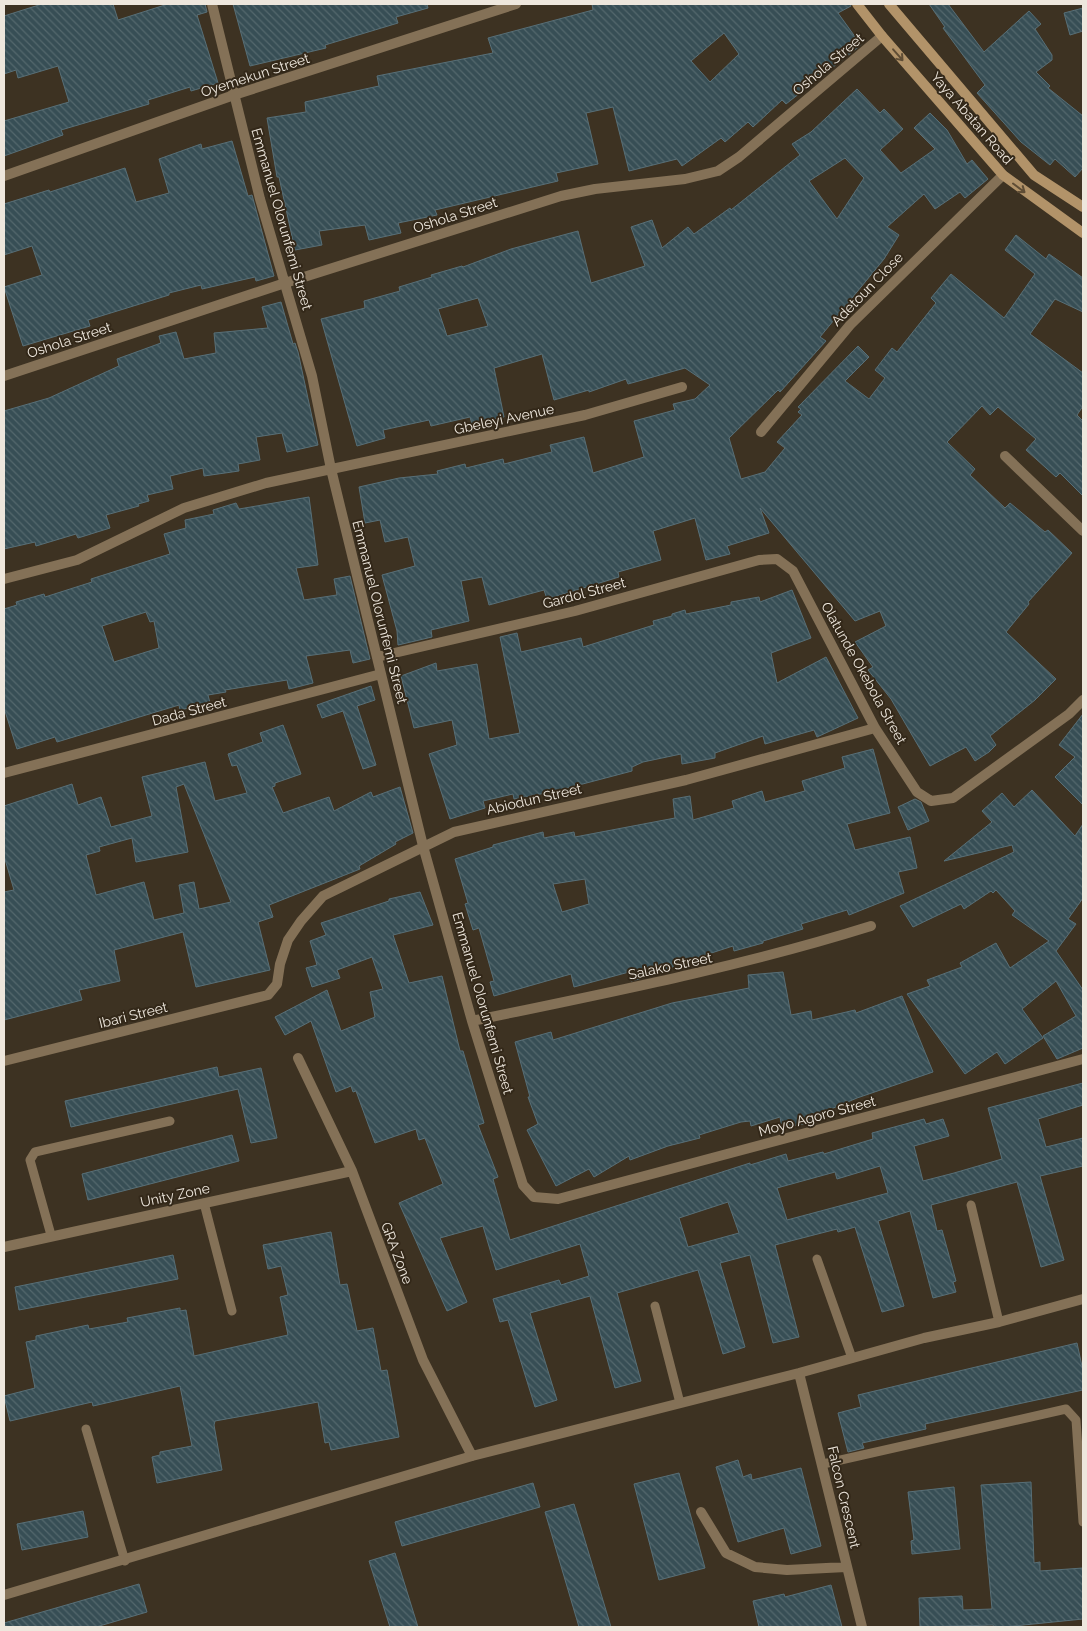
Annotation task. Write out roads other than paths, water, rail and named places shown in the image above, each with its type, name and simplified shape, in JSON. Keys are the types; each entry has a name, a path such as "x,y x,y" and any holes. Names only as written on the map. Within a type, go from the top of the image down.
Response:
{"main road":[{"name":"Yaya Abatan Road","path":"856,4 1003,175 1083,234"},
{"name":"Yaya Abatan Road","path":"889,4 1034,175 1083,207"}],"street":[{"name":"Emmanuel Olorunfemi Street","path":"212,4 260,199 312,376 330,469 423,846 472,1021 523,1185 534,1197 558,1199"},
{"name":"Oyemekun Street","path":"4,176 234,95 516,4"},
{"name":"Oshola Street","path":"4,376 286,283 561,196 595,189 685,179 718,171 739,157 882,36"},
{"name":"Adetoun Close","path":"761,432 850,325 1003,175"},
{"name":"Gbeleyi Avenue","path":"4,579 77,560 184,508 266,483 585,415 682,387"},
{"path":"1005,456 1083,531"},
{"name":"Gardol Street","path":"377,658 575,611 759,560 777,559 794,572"},
{"name":"Olatunde Okebola Street","path":"794,572 875,728 916,792 931,801 953,798 1069,714 1083,700"},
{"name":"Dada Street","path":"4,773 381,674"},
{"name":"Abiodun Street","path":"268,995 277,984 280,964 288,940 301,921 323,896 454,832 686,780 875,728"},
{"name":"Salako Street","path":"472,1021 697,975 794,950 872,926"},
{"name":"Ibari Street","path":"4,1061 268,995"},
{"name":"GRA Zone","path":"298,1058 352,1171 423,1360 472,1456"},
{"name":"Moyo Agoro Street","path":"558,1199 1083,1059"},
{"name":"Unity Zone","path":"4,1247 51,1235 352,1171"},
{"path":"4,1595 125,1561 472,1456 799,1373 924,1338 999,1322 1083,1299"},
{"name":"Falcon Crescent","path":"799,1373 862,1627"},
{"path":"701,1512 726,1552 756,1567 787,1570 846,1567"}],"lane":[{"path":"51,1235 30,1160 32,1155 36,1152 170,1121"},
{"path":"204,1203 232,1311"},
{"path":"971,1205 999,1322"},
{"path":"817,1259 852,1358"},
{"path":"655,1306 680,1403"},
{"path":"823,1464 1066,1409 1076,1420 1083,1522"},
{"path":"86,1429 125,1561"}]}
